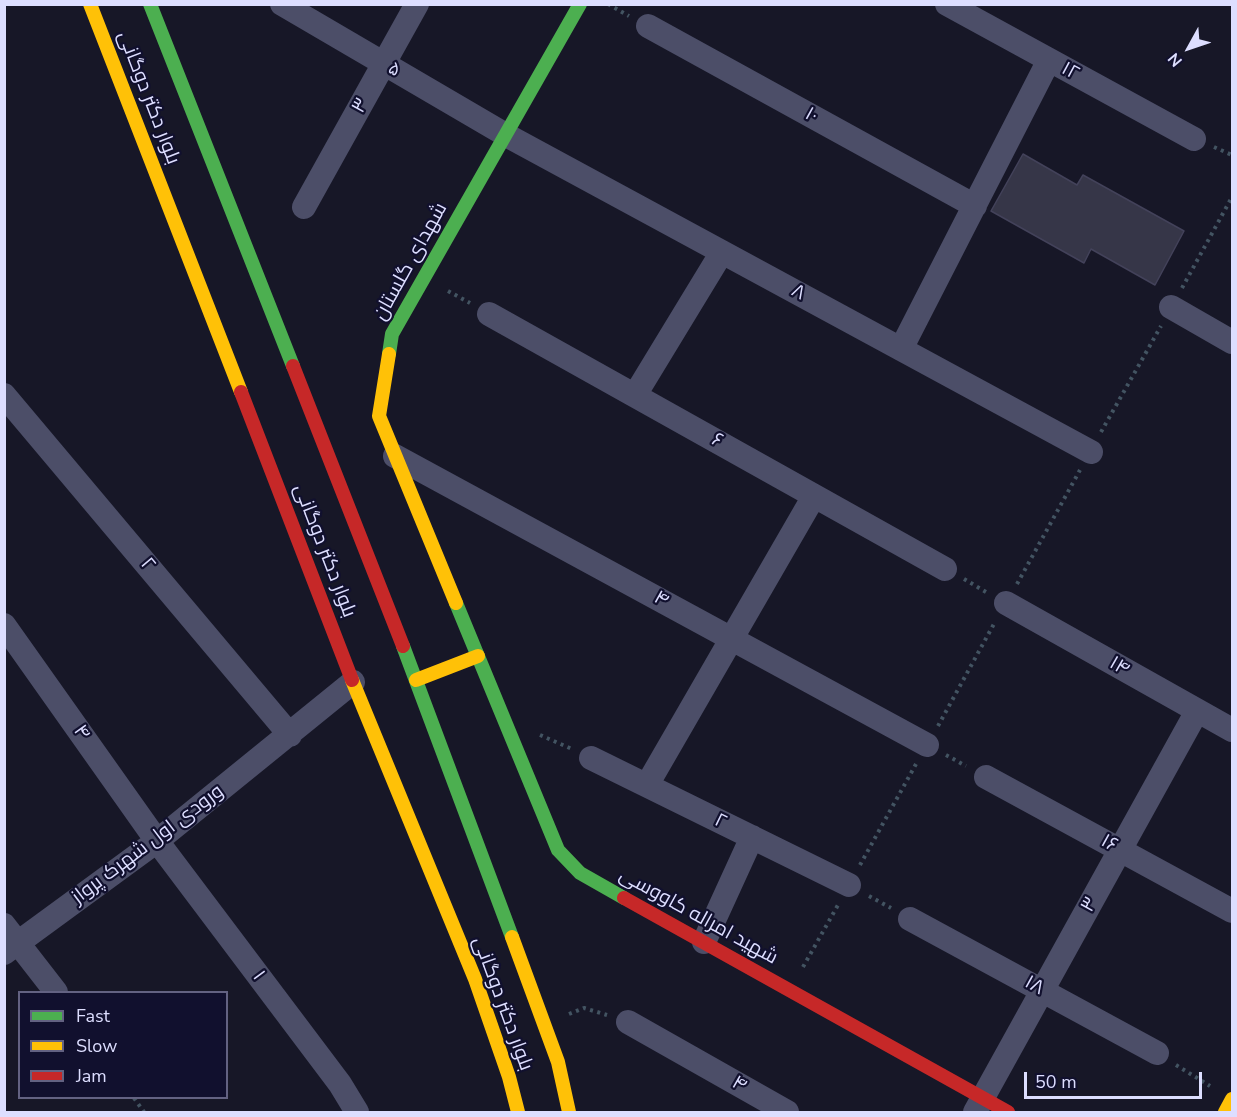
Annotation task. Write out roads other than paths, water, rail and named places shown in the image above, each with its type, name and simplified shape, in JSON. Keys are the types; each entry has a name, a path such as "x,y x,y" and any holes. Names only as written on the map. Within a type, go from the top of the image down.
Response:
{"main road":[{"name":"بلوار دکتر دوگانی","path":"90,4 353,682 475,979 509,1077 518,1113"},
{"name":"بلوار دکتر دوگانی","path":"150,4 416,680 558,1062 569,1113"},
{"name":"شهدای گلستان","path":"478,656 379,416 390,345 392,334 580,4"},
{"path":"416,680 478,656"},
{"name":"شهید امراله کاووسی","path":"478,656 558,850 580,873 704,942 979,1105 1008,1113"},
{"path":"1225,1113 1233,1099"}],"street":[{"name":"۵","path":"282,4 506,135"},
{"name":"۳","path":"304,207 417,4"},
{"name":"۱۲","path":"946,4 1194,139"},
{"name":"۱۰","path":"648,26 975,206"},
{"path":"901,349 1049,60"},
{"name":"۸","path":"506,135 1091,452"},
{"path":"635,395 722,252"},
{"path":"1171,307 1233,342"},
{"name":"۶","path":"489,314 945,569"},
{"name":"۲","path":"4,395 290,735"},
{"name":"۴","path":"395,456 927,745"},
{"path":"647,785 814,496"},
{"name":"۱۴","path":"1006,603 1233,730"},
{"name":"۴","path":"4,625 157,841"},
{"name":"ورودی اول شهرک پرواز","path":"9,940 157,841 353,682"},
{"name":"۳","path":"979,1105 1197,711"},
{"name":"۲","path":"591,758 849,885"},
{"name":"۱۶","path":"986,777 1233,911"},
{"path":"704,942 752,837"},
{"name":"۱","path":"157,841 340,1084 357,1113"},
{"name":"۱۸","path":"910,919 1157,1053"},
{"path":"9,940 54,991"},
{"name":"۴","path":"628,1022 787,1113"}]}
